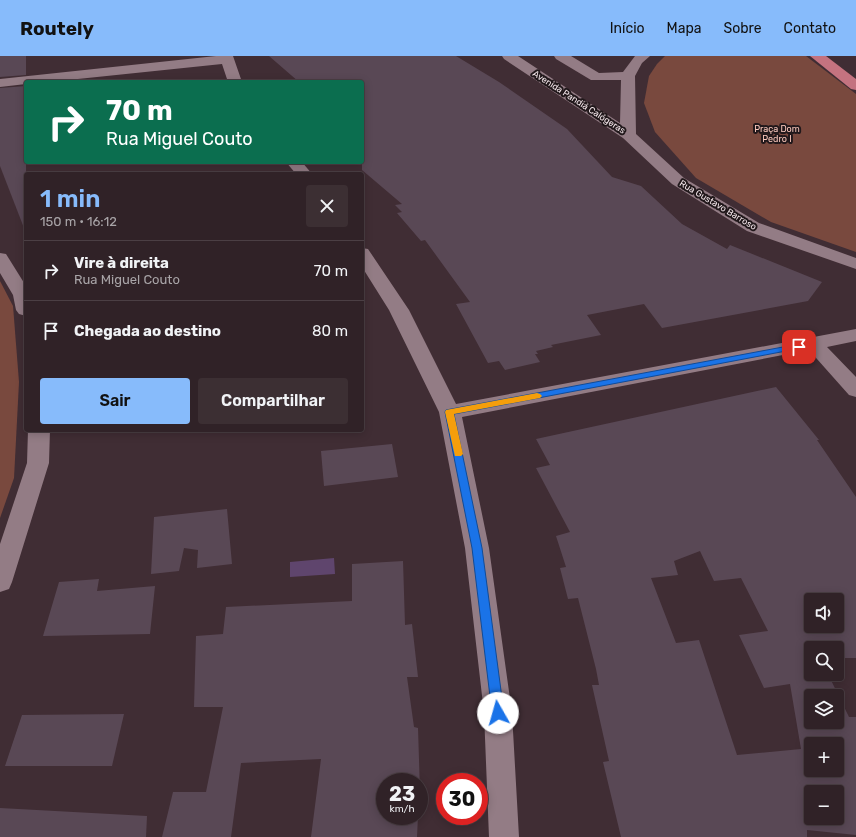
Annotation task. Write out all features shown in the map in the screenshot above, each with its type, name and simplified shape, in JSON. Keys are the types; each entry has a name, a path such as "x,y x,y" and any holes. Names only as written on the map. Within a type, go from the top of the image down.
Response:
{"main road":[{"path":"817,56 856,86"}],"street":[{"name":"Avenida Pandiá Calógeras","path":"509,56 628,135"},
{"path":"561,56 590,85"},
{"path":"628,135 628,76 637,61 643,56"},
{"path":"26,80 226,57 234,80"},
{"path":"567,94 590,85 628,76"},
{"path":"0,83 24,80"},
{"name":"Rua Gustavo Barroso","path":"628,135 678,181 753,227 856,264"},
{"path":"296,164 302,172"},
{"path":"364,256 399,310 450,412 477,548 498,713 504,837"},
{"path":"0,258 22,295 24,302"},
{"path":"450,412 856,336"},
{"path":"814,344 856,390"},
{"path":"0,582 38,463 40,432"}],"green space":[{"name":"Praça Dom Pedro I","path":"665,56 806,56 856,94 856,252 771,222 696,178 655,132 644,103 649,76 657,64"},
{"path":"0,281 13,306 19,382 14,478 0,518"}],"shaded area":[{"path":"334,558 335,574 290,577 290,562"}],"building":[{"path":"0,56 26,56 26,75 0,77"},
{"path":"269,56 456,56 499,82 567,129 612,177 641,186 682,224 727,249 730,245 822,282 808,301 662,328 644,304 587,315 601,335 551,345 553,347 536,351 538,354 535,354 540,362 505,370 499,361 488,363 456,304 470,302 425,240 421,241 397,213 402,212 395,205 402,204 362,170 362,164 364,164 364,80 297,80"},
{"path":"24,86 24,164 26,164 26,172 24,172 24,228 0,166 0,88"},
{"path":"776,387 819,440 817,440 856,497 856,658 844,658 844,641 804,641 804,681 831,681 835,689 804,689 804,729 844,729 844,707 849,717 856,717 856,835 807,830 807,837 621,837 603,762 609,761 592,685 599,685 596,669 578,598 568,599 560,568 566,567 556,536 570,532 536,468 550,465 536,439","holes":["700,551 714,581 741,578 768,631 739,635 764,688 790,684 801,749 737,755 699,640 676,643 651,578 678,575 674,561"]},
{"path":"392,444 398,477 324,486 321,451"},
{"path":"227,509 232,564 197,568 198,550 184,548 179,571 151,574 154,517"},
{"path":"403,561 405,625 412,624 418,677 407,677 414,727 418,728 419,773 376,773 376,825 418,825 417,837 311,837 321,759 241,763 231,837 162,837 173,792 206,792 223,707 194,707 196,636 223,634 226,607 352,601 352,564"},
{"path":"99,579 97,591 155,586 150,634 43,636 59,582"},
{"path":"124,714 112,766 5,766 22,715"},
{"path":"0,808 147,816 146,837 0,837"}],"slow traffic":[{"path":"458,454 450,412 537,396"}],"route":[{"path":"498,713 477,548 450,412 799,347"}]}
